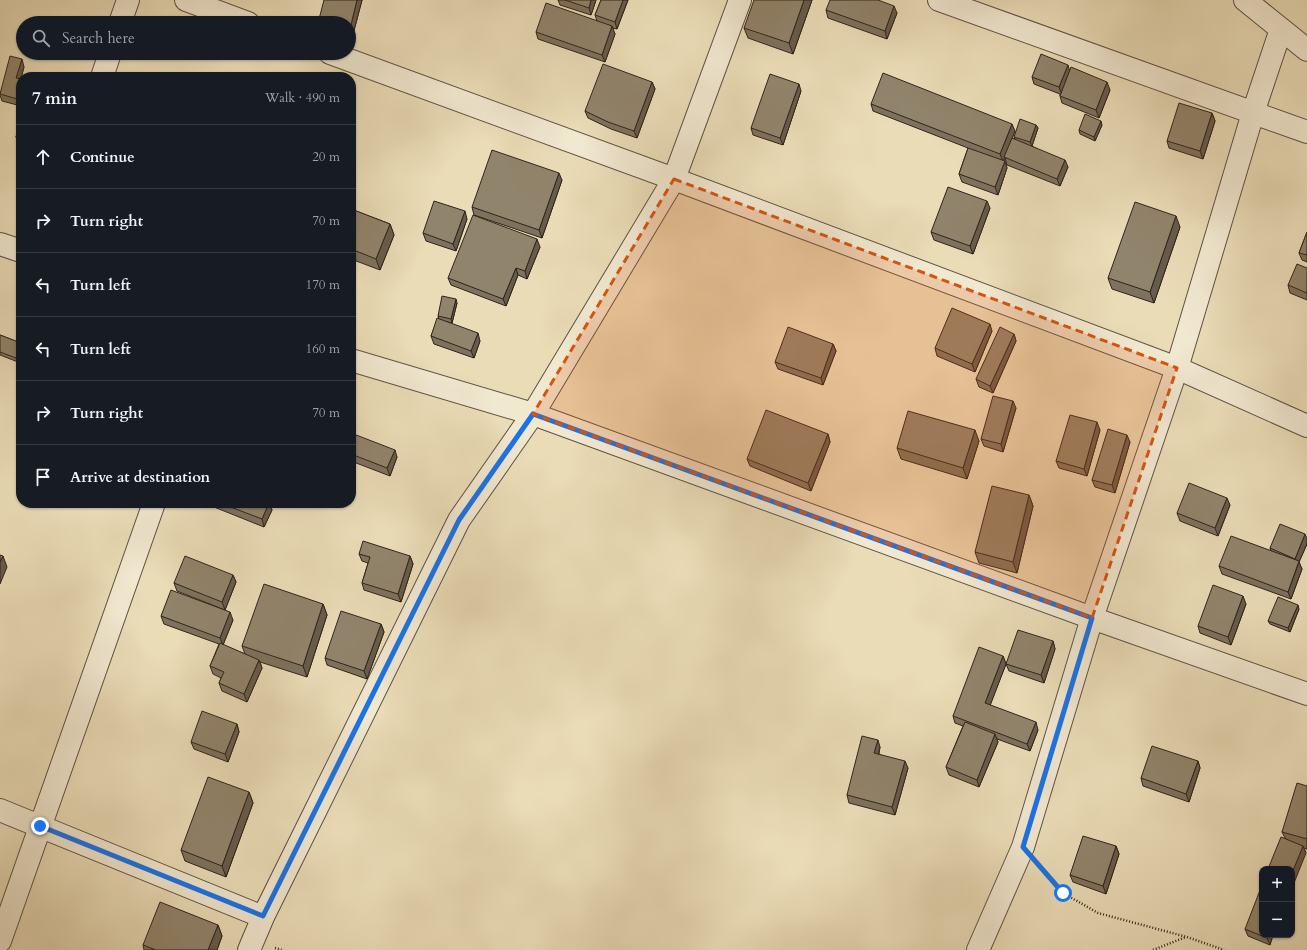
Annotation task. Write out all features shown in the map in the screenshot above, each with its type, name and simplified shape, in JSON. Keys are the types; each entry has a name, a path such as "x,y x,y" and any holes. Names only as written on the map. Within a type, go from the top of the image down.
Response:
{"street":[{"path":"122,16 128,0"},
{"path":"186,0 229,16"},
{"path":"249,950 263,916 459,520 533,414 674,179 740,0"},
{"path":"938,0 1307,132"},
{"path":"1245,0 1307,50"},
{"path":"978,950 1023,847 1092,618 1177,368 1253,113 1281,29"},
{"path":"104,72 108,60"},
{"path":"349,60 674,179 1177,368 1307,426"},
{"path":"0,244 16,249"},
{"path":"356,361 533,414 1092,618 1307,694"},
{"path":"0,941 152,508"},
{"path":"0,810 263,916"}],"path":[{"path":"1023,847 1063,893 1098,913 1187,937 1224,950"},
{"path":"1153,950 1187,937"}],"highlighted area":[{"path":"674,179 1177,368 1092,618 533,414"}],"building":[{"path":"324,0 357,0 353,16 320,16"},
{"path":"565,0 591,0 589,8"},
{"path":"601,0 623,0 615,22 595,15"},
{"path":"754,0 804,0 789,43 744,28"},
{"path":"830,0 878,0 894,6 885,31 826,10"},
{"path":"546,3 612,26 602,55 536,32"},
{"path":"1041,54 1068,65 1059,87 1032,77"},
{"path":"10,56 16,58 16,60 22,60 18,72 16,72 16,99 0,94"},
{"path":"603,64 652,82 634,131 608,122 585,111"},
{"path":"1071,67 1107,82 1096,110 1060,96"},
{"path":"883,73 1012,124 1000,154 871,104"},
{"path":"770,74 799,84 780,138 751,128"},
{"path":"1179,103 1212,113 1200,151 1167,141"},
{"path":"1085,114 1101,121 1094,137 1079,130"},
{"path":"1020,119 1036,125 1030,142 1014,137"},
{"path":"1012,138 1065,160 1057,179 1004,157"},
{"path":"968,148 1005,161 995,187 959,174"},
{"path":"492,150 559,173 539,230 472,207"},
{"path":"948,187 987,201 970,246 931,232"},
{"path":"434,201 465,211 453,244 423,233"},
{"path":"1135,202 1176,216 1150,292 1108,278"},
{"path":"356,211 390,224 376,259 356,251"},
{"path":"473,215 537,239 525,271 516,268 503,299 448,278"},
{"path":"1307,232 1307,255 1299,253"},
{"path":"1297,264 1307,268 1307,293 1288,285"},
{"path":"442,296 456,299 451,319 438,316"},
{"path":"952,308 990,324 972,364 935,348"},
{"path":"437,318 478,333 471,351 431,336"},
{"path":"788,327 833,344 821,378 775,362"},
{"path":"1000,327 1014,334 990,386 976,379"},
{"path":"0,335 16,341 16,358 0,352"},
{"path":"993,396 1013,401 1001,444 981,439"},
{"path":"766,410 828,434 808,483 747,459"},
{"path":"908,411 975,430 963,468 897,448"},
{"path":"1070,415 1097,422 1084,469 1056,461"},
{"path":"1108,429 1127,435 1112,485 1092,480"},
{"path":"356,435 395,450 387,468 356,456"},
{"path":"1189,483 1227,498 1215,528 1177,513"},
{"path":"992,486 1029,495 1013,562 975,552"},
{"path":"233,508 267,508 262,519"},
{"path":"1280,524 1305,534 1295,559 1270,548"},
{"path":"1231,536 1299,561 1288,592 1219,566"},
{"path":"363,541 410,556 398,594 362,583 370,557 359,554"},
{"path":"0,555 3,556 0,562"},
{"path":"185,556 233,575 222,602 174,583"},
{"path":"264,584 323,604 303,666 242,646"},
{"path":"1213,585 1243,596 1228,637 1198,626"},
{"path":"171,590 230,612 220,638 161,616"},
{"path":"1278,597 1298,605 1288,628 1268,621"},
{"path":"341,611 381,624 364,671 325,658"},
{"path":"1018,630 1053,641 1041,675 1006,664"},
{"path":"220,643 259,660 244,694 219,683 224,672 210,666"},
{"path":"979,647 1003,656 985,703 1036,722 1027,744 953,716"},
{"path":"202,711 237,724 225,754 191,742"},
{"path":"965,722 995,734 977,780 946,767"},
{"path":"862,736 878,740 874,753 905,761 892,807 847,795"},
{"path":"1152,746 1198,761 1186,794 1141,778"},
{"path":"208,777 249,792 222,866 181,850"},
{"path":"1297,783 1307,786 1307,839 1282,832"},
{"path":"1083,836 1116,846 1103,886 1070,875"},
{"path":"1281,837 1303,846 1295,866 1269,866"},
{"path":"1259,893 1259,935 1245,929"},
{"path":"160,902 218,925 208,950 156,950 143,945"}],"route":[{"path":"40,826 263,916 459,520 533,414 1092,618 1023,847 1063,893"}]}
